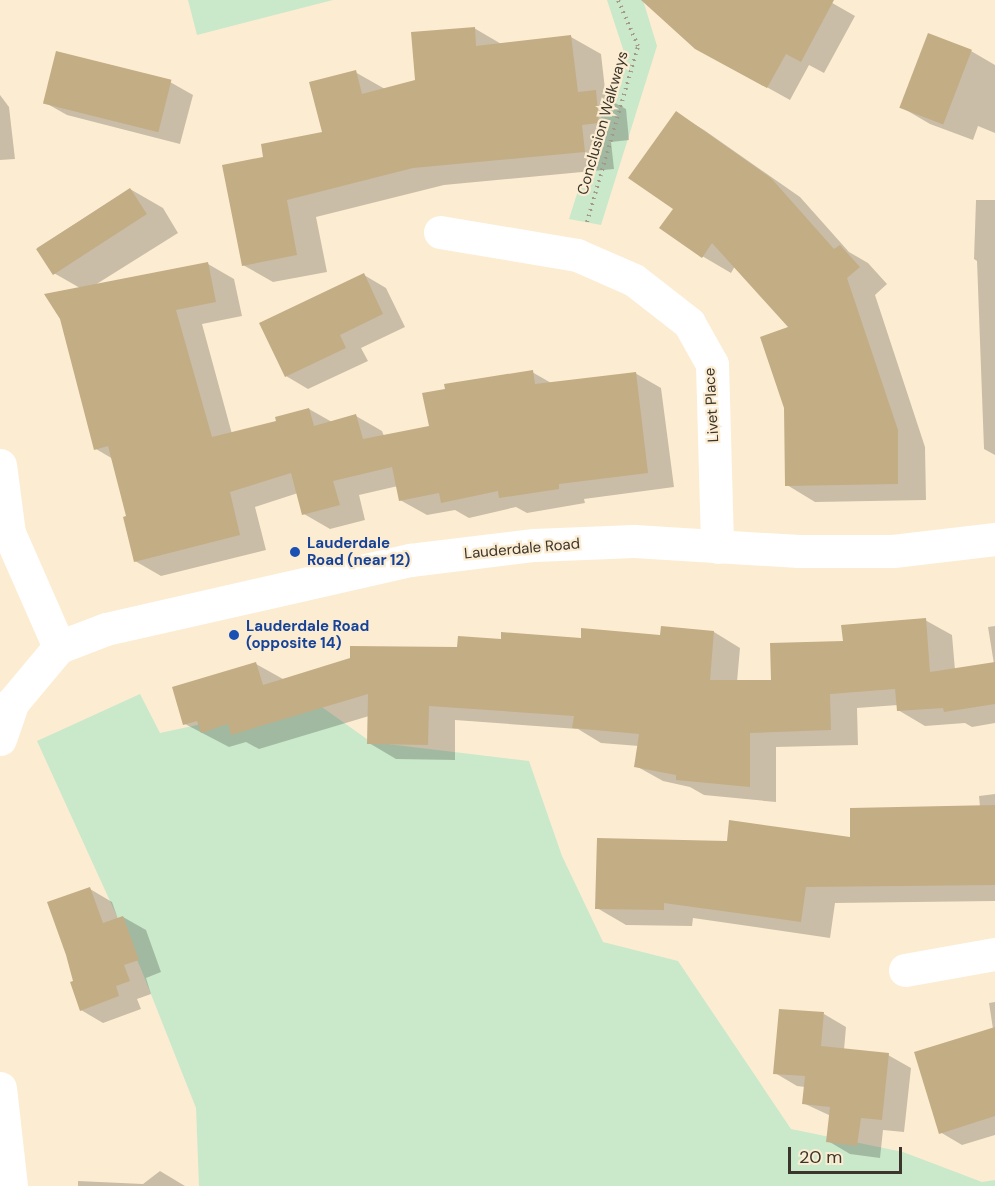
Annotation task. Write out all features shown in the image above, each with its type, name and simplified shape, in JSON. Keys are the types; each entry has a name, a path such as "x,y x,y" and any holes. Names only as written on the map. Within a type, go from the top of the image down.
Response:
{"street":[{"name":"Livet Place","path":"440,232 577,255 634,279 689,323 712,364 717,547"},
{"path":"0,465 9,533 59,646 13,702 0,739"},
{"name":"Lauderdale Road","path":"59,646 106,629 410,560 534,545 612,542 799,551 893,551 995,539"},
{"path":"905,970 995,954"},
{"path":"0,1088 11,1186"}],"path":[{"name":"Conclusion Walkways","path":"577,255 638,46 618,0"}],"green space":[{"path":"188,0 333,0 197,35"},
{"path":"607,0 643,0 657,46 601,225 569,219 623,49"},
{"path":"140,694 160,733 312,700 371,742 529,761 562,856 603,942 678,961 791,1129 903,1152 982,1182 995,1180 995,1186 199,1186 196,1108 141,969 37,741"}],"building":[{"path":"641,0 834,0 801,62 786,54 767,88 695,49"},
{"path":"475,27 476,46 571,35 578,92 596,90 599,123 582,125 585,152 413,168 287,200 297,255 242,266 222,165 263,157 261,144 322,132 309,82 356,70 362,94 415,80 411,32"},
{"path":"928,33 972,50 943,125 899,108"},
{"path":"56,51 171,80 158,132 43,103"},
{"path":"676,111 771,178 834,249 840,245 860,267 847,278 898,430 898,484 785,486 784,408 760,337 788,327 712,243 702,258 659,228 673,209 628,178"},
{"path":"130,188 147,214 53,275 36,249"},
{"path":"208,262 216,302 176,310 212,437 276,421 275,417 309,408 314,426 356,414 363,439 429,426 422,393 445,389 444,384 533,370 535,384 636,372 648,473 559,484 559,489 499,498 498,491 441,503 439,493 399,501 392,467 333,481 340,505 302,515 291,473 230,492 240,535 134,562 123,517 126,516 108,446 94,450 60,319 44,294"},
{"path":"364,273 383,314 340,335 346,348 285,377 259,323"},
{"path":"926,618 930,672 995,662 995,704 944,712 943,708 897,711 895,689 830,694 831,730 750,733 750,787 676,780 676,775 634,767 639,734 572,728 574,716 429,706 428,745 367,744 368,694 231,735 228,724 201,733 197,721 183,725 172,687 256,662 263,685 350,658 350,646 457,647 458,636 501,639 501,632 581,638 581,628 660,635 661,626 714,631 710,680 771,680 770,643 843,641 841,625"},
{"path":"995,805 995,885 806,887 801,922 664,903 664,910 595,909 597,838 727,841 729,820 850,837 850,808"},
{"path":"90,887 103,923 123,916 139,960 124,965 130,981 116,986 119,996 80,1011 70,982 73,981 66,955 47,902"},
{"path":"779,1009 824,1012 821,1046 889,1053 882,1120 861,1118 857,1146 826,1142 830,1107 802,1104 805,1076 773,1074"},
{"path":"995,1027 995,1116 939,1134 914,1052"}],"place":[{"name":"Lauderdale Road (near 12)","path":"295,552"},
{"name":"Lauderdale Road (opposite 14)","path":"234,635"}]}
